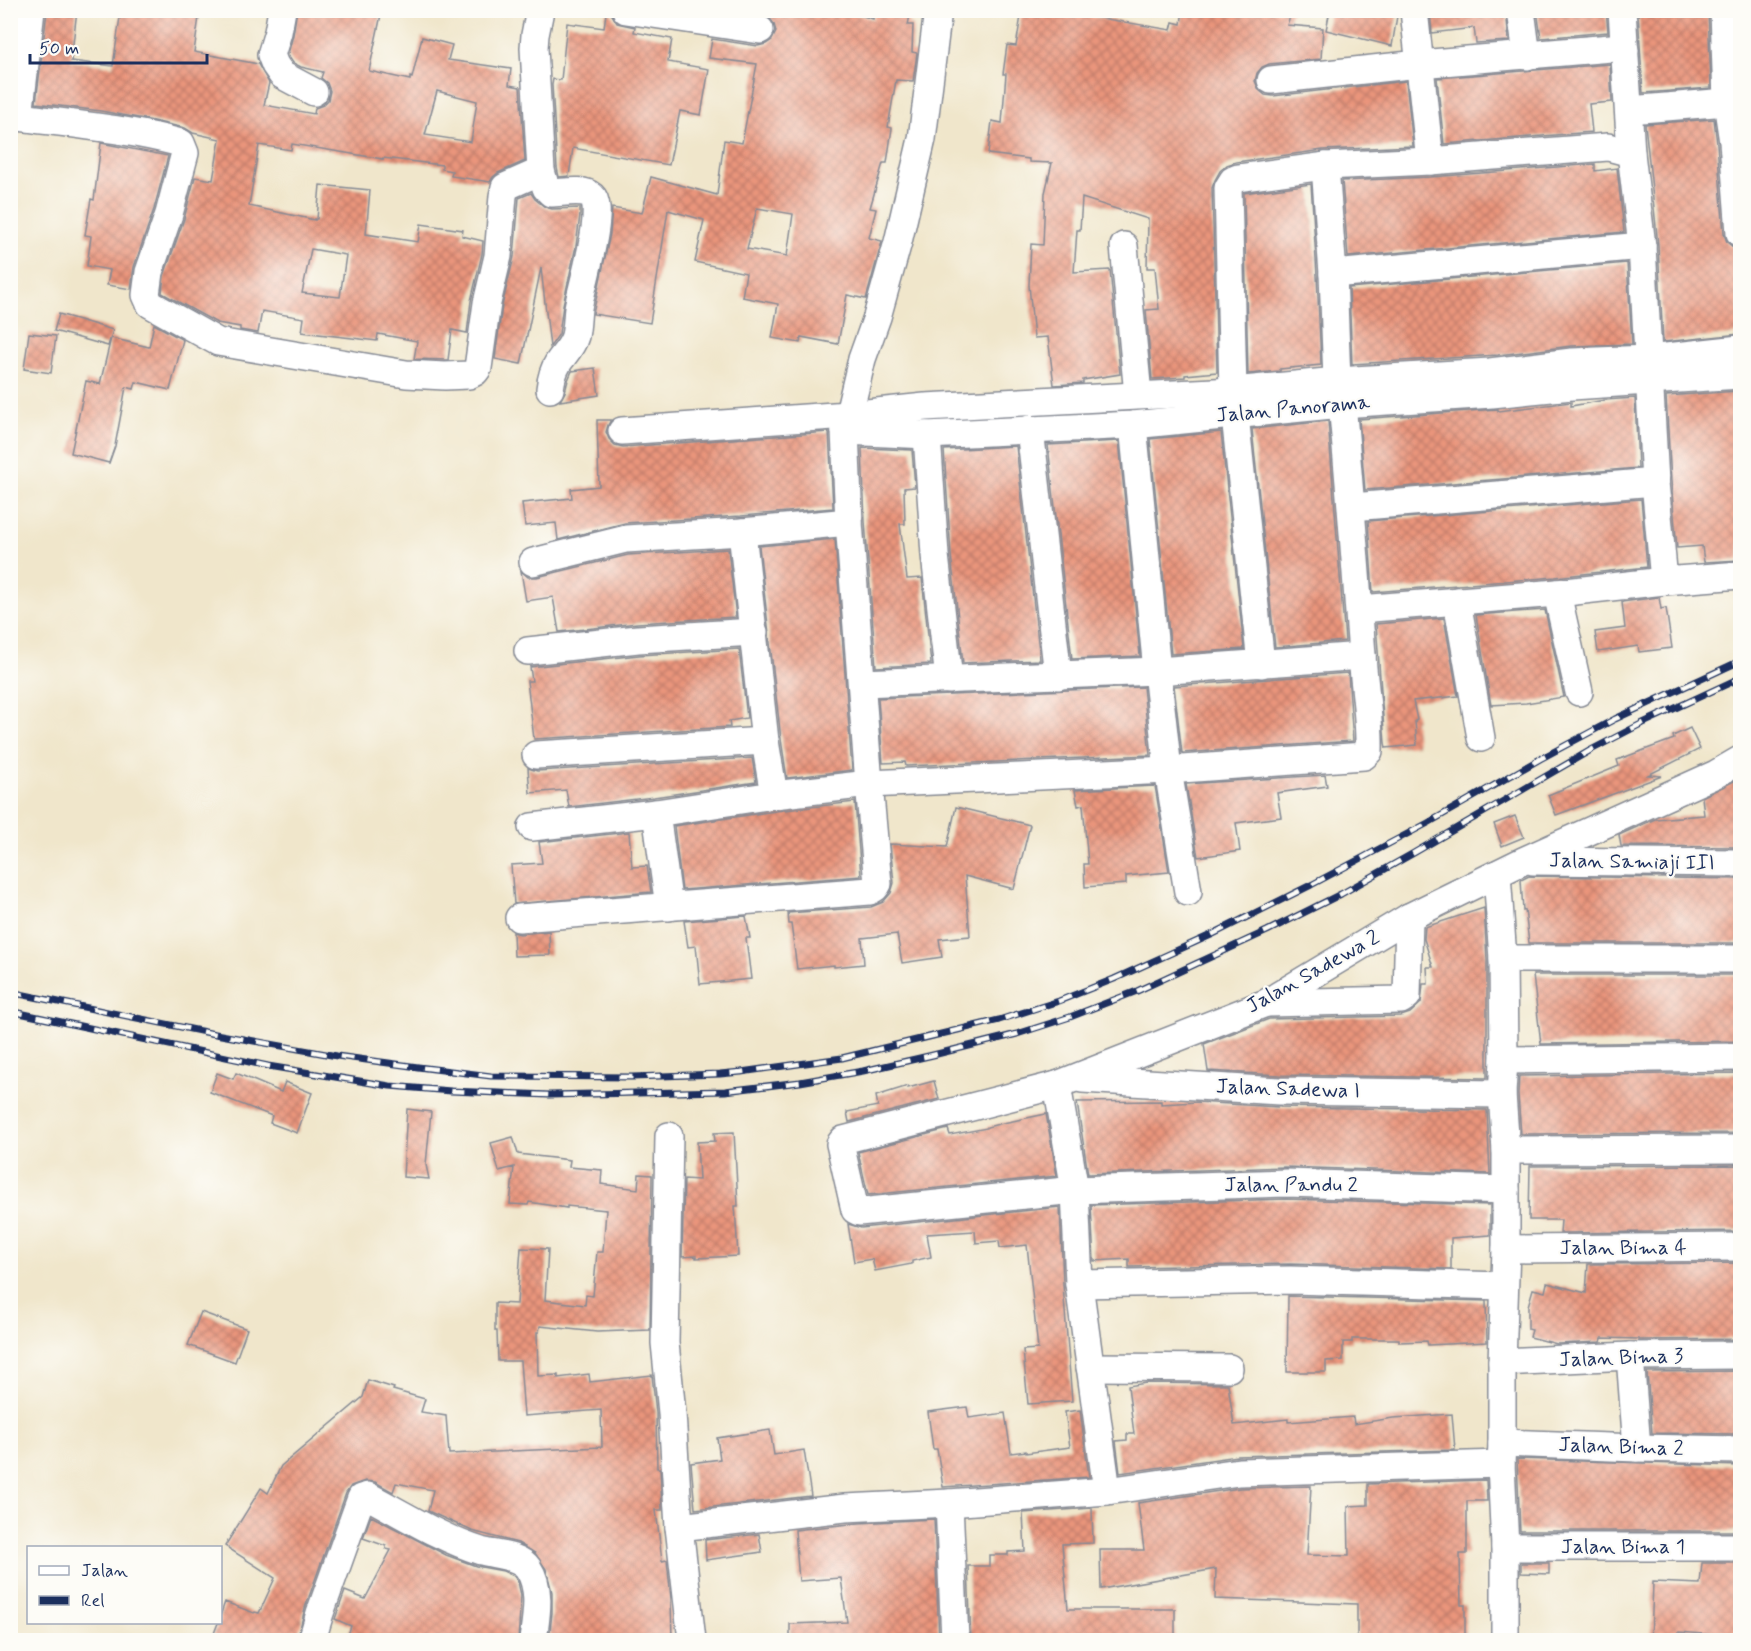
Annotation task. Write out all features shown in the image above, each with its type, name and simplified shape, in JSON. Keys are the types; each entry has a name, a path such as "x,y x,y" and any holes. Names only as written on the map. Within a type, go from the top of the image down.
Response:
{"street":[{"path":"31,10 15,118 160,138 180,143 185,153 169,214 149,272 146,295 150,304 218,342 406,374 445,376 469,375 475,372 478,368 487,303 498,256 505,187 541,171"},
{"path":"282,10 279,32 271,56 282,75 314,92"},
{"path":"540,10 534,48 541,171 546,188 551,193 590,194 597,202 595,230 578,309 575,337 556,367 550,389"},
{"path":"626,10 760,30"},
{"path":"519,918 870,891 878,884 849,522 846,423 862,359 877,317 898,242 922,139 938,10"},
{"path":"1414,10 1430,161"},
{"path":"1521,10 1527,56"},
{"path":"1622,10 1631,153 1642,246 1654,482 1664,581"},
{"path":"1724,10 1732,41 1727,102 1737,142 1740,233"},
{"path":"1271,80 1419,64 1611,48 1625,50"},
{"path":"1629,110 1727,102"},
{"path":"1261,664 1234,403 1228,188 1233,180 1325,166 1430,161 1608,147 1631,153"},
{"path":"532,827 656,813 774,795 869,784 1168,770 1364,756 1369,751 1370,732 1362,656 1352,507 1340,392 1325,166"},
{"path":"1124,246 1138,395"},
{"path":"1333,274 1642,246"},
{"path":"1649,370 1740,349"},
{"path":"622,431 846,423 925,406 1138,395 1234,403 1340,392 1572,362 1649,370 1740,375"},
{"name":"Jalan Panorama","path":"846,423 927,435 1133,425 1234,403"},
{"path":"1133,425 1168,770 1188,892"},
{"path":"1030,429 1058,676"},
{"path":"927,435 935,555 949,680"},
{"path":"1352,507 1654,482"},
{"path":"532,562 626,539 742,532 849,522"},
{"path":"742,532 765,741 774,795"},
{"path":"1360,609 1740,575"},
{"path":"1557,593 1579,692"},
{"path":"1457,601 1481,738"},
{"path":"528,651 638,639 754,632"},
{"path":"862,683 1157,671 1362,656"},
{"path":"536,755 765,741"},
{"name":"Jalan Sadewa 2","path":"1066,1082 1266,1003 1409,917 1523,861 1728,774 1740,760"},
{"path":"656,813 669,907"},
{"name":"Jalan Samiaji III","path":"1523,861 1740,864"},
{"path":"1497,874 1503,959 1502,1094 1506,1150 1506,1249 1502,1362 1505,1641"},
{"path":"1266,1003 1405,999 1407,996 1409,917"},
{"path":"1503,959 1740,959"},
{"path":"1504,1060 1740,1057"},
{"path":"1066,1082 1075,1190 1079,1284 1107,1491"},
{"name":"Jalan Sadewa I","path":"1066,1082 1279,1091 1502,1094"},
{"name":"Jalan Pandu 2","path":"1066,1082 843,1140 840,1144 855,1210 859,1212 1075,1190 1286,1183 1506,1190"},
{"path":"669,1136 665,1343 679,1527 692,1641"},
{"path":"1506,1150 1740,1149"},
{"name":"Jalan Bima 4","path":"1506,1249 1740,1247"},
{"path":"1079,1284 1290,1280 1504,1286"},
{"name":"Jalan Bima 3","path":"1502,1362 1630,1356 1740,1355"},
{"path":"1630,1356 1637,1448"},
{"path":"1090,1367 1229,1368"},
{"name":"Jalan Bima 2","path":"679,1527 845,1508 1107,1491 1239,1472 1502,1454 1637,1448 1740,1450"},
{"path":"312,1641 361,1498 368,1496 429,1529 479,1550 519,1560 528,1568 537,1588 532,1641"},
{"path":"949,1503 955,1641"},
{"name":"Jalan Bima 1","path":"1505,1547 1740,1547"}],"building":[{"path":"50,10 77,10 71,61 113,66 121,10 200,10 194,52 258,64 269,83 264,105 314,114 315,108 328,100 330,91 327,83 321,78 323,72 301,67 293,63 289,57 297,10 382,10 369,71 410,80 422,37 452,45 448,60 511,69 509,85 520,87 525,161 498,173 490,182 451,176 452,171 442,169 442,165 383,159 292,144 291,150 259,145 249,206 315,220 317,219 320,185 370,190 366,234 418,242 421,224 463,230 462,236 483,241 467,333 452,330 448,360 414,359 417,341 378,334 377,341 302,332 304,318 262,311 258,333 240,330 240,327 217,323 162,293 164,276 184,219 195,177 213,180 220,139 144,119 36,103 47,12","holes":["437,91 477,101 471,142 425,135","311,249 346,255 340,297 302,293"]},
{"path":"736,10 843,10 873,19 874,10 911,10 908,25 913,25 912,52 917,53 913,81 896,80 888,127 892,128 887,163 883,163 870,208 876,209 869,238 882,241 866,299 847,295 838,344 801,337 800,343 772,338 778,304 742,297 746,273 695,262 704,220 668,210 650,323 593,314 610,234 612,208 642,213 651,177 717,195 724,140 742,143 757,64 709,58 712,39 758,46 766,44 772,40 776,32 769,17","holes":["757,208 793,214 787,256 747,249"]},
{"path":"1022,10 1076,17 1077,14 1171,30 1173,22 1181,24 1183,10 1292,10 1287,25 1323,28 1321,59 1269,64 1262,67 1255,81 1259,90 1265,95 1273,96 1406,81 1413,146 1323,150 1236,162 1220,171 1212,188 1217,372 1152,379 1146,310 1159,309 1155,268 1147,268 1148,219 1082,198 1074,272 1110,270 1120,374 1083,380 1083,383 1054,385 1048,337 1034,338 1029,285 1031,244 1043,245 1045,193 1052,163 1029,162 1029,159 988,154 992,121 1002,123 1006,74 1003,74 1007,45 1016,46"},
{"path":"1330,10 1398,10 1392,46 1326,30"},
{"path":"1430,10 1506,10 1509,41 1476,43 1474,28 1432,33"},
{"path":"1537,10 1606,10 1608,32 1541,38"},
{"path":"1708,10 1711,88 1643,93 1638,12"},
{"path":"606,13 611,13 617,23 635,27 634,32 672,39 668,62 709,69 701,115 680,111 669,165 573,148 569,176 559,177 552,85 553,79 561,80 567,23 604,28"},
{"path":"1610,64 1612,102 1589,104 1592,132 1444,144 1437,78"},
{"path":"1714,119 1724,234 1727,242 1734,248 1737,263 1740,334 1663,342 1658,245 1645,124"},
{"path":"101,143 168,156 154,209 134,267 131,289 107,285 110,270 87,266 91,236 85,235 91,199 94,200"},
{"path":"1595,164 1595,171 1617,168 1624,232 1348,257 1342,181 1431,177"},
{"path":"1311,184 1321,365 1248,374 1244,193"},
{"path":"531,193 545,207 580,208 580,215 559,334 550,347 541,268 521,364 495,359 502,306 514,257 519,198"},
{"path":"1627,263 1632,344 1571,346 1498,355 1352,364 1349,288"},
{"path":"59,314 113,330 108,346 54,331"},
{"path":"154,324 183,340 170,390 136,382 134,389 126,387 115,446 109,463 71,453 86,381 100,384 111,338 149,347"},
{"path":"29,333 56,336 51,373 24,369"},
{"path":"595,368 599,395 560,401 572,371"},
{"path":"1739,391 1740,560 1704,562 1702,546 1677,548 1666,396"},
{"path":"1635,398 1638,468 1365,490 1359,419 1498,409 1498,411 1571,402 1571,406"},
{"path":"597,420 611,420 606,432 609,439 615,445 623,447 829,432 833,508 625,523 558,540 556,523 525,526 522,503 572,498 571,489 599,486"},
{"path":"1328,421 1345,641 1275,647 1252,429"},
{"path":"1221,432 1244,649 1171,654 1150,439"},
{"path":"1119,441 1140,656 1072,659 1048,445"},
{"path":"1016,446 1040,660 963,663 951,554 944,450"},
{"path":"862,448 912,450 915,487 904,488 905,524 900,524 907,579 922,578 931,664 876,667"},
{"path":"1641,499 1647,567 1373,592 1368,521"},
{"path":"835,539 852,770 787,778 759,546"},
{"path":"728,549 736,617 637,623 559,632 553,597 526,601 521,571 528,577 537,577 628,555"},
{"path":"1659,597 1661,609 1666,608 1672,648 1639,652 1638,646 1598,652 1595,632 1625,628 1622,602"},
{"path":"1545,610 1564,697 1526,703 1491,705 1476,615"},
{"path":"1444,618 1458,696 1413,701 1417,720 1415,721 1417,745 1386,748 1376,624"},
{"path":"739,649 747,718 729,721 730,727 534,739 527,681 532,681 530,667 639,655"},
{"path":"1348,673 1353,741 1182,753 1174,686"},
{"path":"1143,687 1150,755 906,766 905,762 883,763 878,698"},
{"path":"1690,728 1700,749 1648,775 1662,776 1556,815 1548,795 1619,766 1617,760 1674,739 1673,736"},
{"path":"752,758 756,782 569,807 566,790 530,793 528,768 537,771"},
{"path":"1325,775 1327,786 1277,793 1281,817 1236,823 1240,851 1198,857 1186,784"},
{"path":"1740,778 1740,847 1621,846 1619,835 1655,819 1704,815 1702,797"},
{"path":"1155,786 1169,872 1126,876 1126,884 1085,887 1084,864 1088,864 1083,805 1078,806 1075,790"},
{"path":"855,802 861,876 682,890 674,826"},
{"path":"956,807 1030,825 1014,889 965,876 970,936 939,939 942,957 902,963 897,934 862,938 864,964 797,969 788,913 871,907 883,902 891,893 894,883 890,844 947,847"},
{"path":"1515,816 1524,837 1502,846 1494,824"},
{"path":"629,832 632,867 647,866 651,892 514,904 511,865 542,863 539,842"},
{"path":"1529,876 1740,879 1740,943 1529,943 1525,910 1523,911 1521,880"},
{"path":"1484,908 1487,960 1487,1078 1280,1075 1208,1071 1204,1044 1269,1019 1401,1016 1410,1013 1421,1003 1423,984 1428,984 1427,967 1433,967 1424,939 1425,927"},
{"path":"746,916 750,938 746,938 751,979 700,984 696,946 688,947 684,921"},
{"path":"549,931 550,955 514,956 513,932 520,934"},
{"path":"1533,975 1740,975 1740,1041 1541,1044"},
{"path":"217,1073 233,1079 236,1073 281,1092 285,1082 312,1093 297,1133 270,1123 272,1116 210,1092"},
{"path":"1740,1073 1740,1133 1521,1134 1519,1076"},
{"path":"934,1081 939,1099 849,1122 847,1112 878,1106 876,1096"},
{"path":"1161,1101 1161,1104 1197,1102 1278,1107 1487,1110 1490,1174 1285,1167 1088,1174 1077,1102"},
{"path":"407,1109 431,1112 426,1165 429,1179 403,1177"},
{"path":"1046,1114 1057,1176 868,1195 858,1152 948,1129 950,1135"},
{"path":"734,1132 738,1256 682,1257 684,1179 699,1180 697,1142 715,1141 714,1133"},
{"path":"513,1137 518,1154 570,1160 569,1167 602,1170 601,1184 638,1189 639,1174 652,1175 650,1330 597,1332 540,1326 537,1332 538,1376 558,1375 558,1378 589,1374 590,1382 652,1375 656,1413 657,1468 660,1468 662,1510 656,1510 662,1561 667,1560 672,1641 549,1641 552,1592 546,1569 535,1553 518,1543 472,1531 428,1511 433,1490 396,1483 393,1492 375,1482 365,1481 351,1486 346,1493 305,1608 297,1641 227,1641 213,1636 218,1624 222,1624 222,1610 225,1602 259,1613 275,1578 225,1546 261,1488 268,1493 281,1466 363,1397 368,1380 425,1399 421,1412 446,1416 449,1454 602,1447 601,1410 524,1416 520,1361 498,1361 495,1303 517,1304 521,1248 548,1249 545,1300 585,1305 586,1295 593,1296 597,1252 603,1252 606,1210 567,1206 567,1208 529,1202 528,1205 510,1204 514,1167 499,1171 491,1143"},
{"path":"1740,1165 1740,1231 1560,1233 1561,1220 1529,1220 1530,1166"},
{"path":"1286,1199 1490,1205 1490,1235 1451,1238 1451,1269 1290,1264 1129,1267 1129,1259 1094,1261 1091,1205"},
{"path":"1060,1207 1063,1285 1072,1401 1028,1404 1023,1350 1038,1349 1027,1245 1000,1248 999,1241 976,1243 975,1231 927,1234 931,1257 912,1261 912,1264 875,1271 872,1259 854,1262 848,1224 861,1228"},
{"path":"1740,1263 1740,1339 1602,1338 1601,1342 1557,1344 1530,1337 1532,1330 1528,1329 1528,1306 1533,1289 1545,1292 1547,1283 1586,1293 1588,1264"},
{"path":"1288,1296 1486,1301 1487,1342 1428,1345 1427,1341 1352,1339 1352,1342 1343,1342 1343,1360 1326,1361 1326,1372 1287,1372"},
{"path":"201,1312 247,1329 235,1362 188,1345"},
{"path":"1740,1371 1740,1434 1652,1433 1647,1372"},
{"path":"1146,1383 1228,1384 1234,1425 1288,1419 1288,1422 1353,1417 1354,1424 1393,1418 1452,1414 1455,1450 1238,1456 1120,1473 1116,1441 1127,1440 1127,1434 1134,1434 1128,1386"},
{"path":"967,1407 969,1418 1005,1413 1011,1453 1070,1447 1065,1412 1080,1410 1089,1477 943,1487 937,1449 933,1449 928,1412"},
{"path":"770,1430 774,1455 804,1450 811,1496 695,1509 691,1463 720,1459 717,1438"},
{"path":"1517,1459 1740,1466 1740,1531 1520,1531"},
{"path":"1486,1480 1487,1501 1467,1501 1467,1554 1460,1554 1461,1605 1465,1605 1465,1641 1357,1641 1357,1604 1215,1599 1216,1569 1101,1589 1100,1550 1144,1550 1138,1503 1240,1488 1311,1486 1307,1555 1349,1556 1348,1506 1368,1505 1368,1484"},
{"path":"1092,1508 1093,1543 1062,1544 1068,1609 1175,1609 1175,1639 1060,1641 1060,1638 1007,1638 1007,1641 971,1641 968,1566 989,1566 989,1555 1008,1555 1008,1552 1025,1551 1023,1513"},
{"path":"371,1516 446,1555 514,1576 521,1595 518,1641 346,1641 351,1626 335,1619 345,1591 365,1599 391,1550 363,1538"},
{"path":"934,1519 939,1641 790,1641 790,1624 847,1622 841,1578 799,1581 795,1530 859,1523"},
{"path":"759,1534 762,1552 706,1560 705,1540"},
{"path":"1521,1563 1549,1563 1549,1574 1521,1573"},
{"path":"1702,1563 1740,1563 1740,1637 1679,1632 1678,1641 1651,1641 1653,1582 1700,1584"}],"railway":[{"path":"10,992 210,1033 337,1056 491,1076 632,1077 720,1074 842,1058 999,1020 1059,1001 1114,979 1211,935 1311,885 1615,719 1740,661"},
{"path":"10,1011 268,1066 390,1086 451,1091 549,1095 725,1091 800,1082 863,1071 1017,1034 1070,1017 1137,991 1341,894 1591,750 1740,678"}]}
